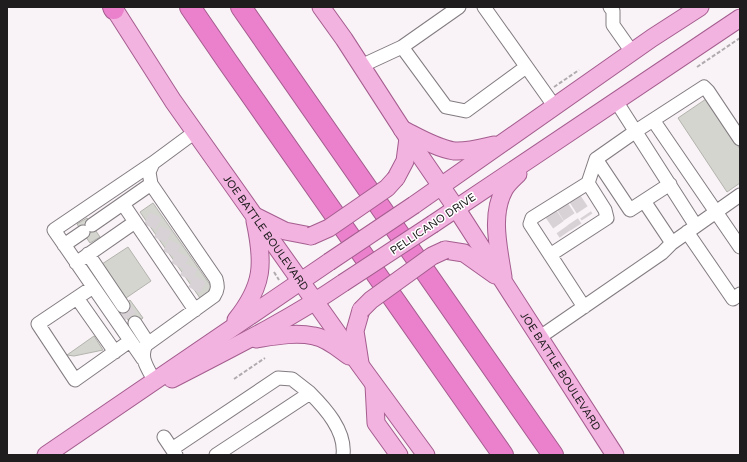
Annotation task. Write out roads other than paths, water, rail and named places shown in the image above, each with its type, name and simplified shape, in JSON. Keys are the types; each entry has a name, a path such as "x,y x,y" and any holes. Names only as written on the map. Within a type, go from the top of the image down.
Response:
{"highway":[{"path":"190,7 503,455"},
{"path":"241,7 553,455"}],"main road":[{"name":"JOE BATTLE BOULEVARD","path":"321,7 442,186 615,455"},
{"name":"PELLICANO DRIVE","path":"46,455 154,380 442,186 632,52 700,7"},
{"name":"JOE BATTLE BOULEVARD","path":"113,8 164,88 374,385 426,455"},
{"name":"PELLICANO DRIVE","path":"113,409 247,340 315,302 740,18"},
{"path":"254,215 285,231 311,236 329,228 387,188 396,178 405,161 405,133 455,151 475,150 502,144"},
{"path":"503,281 497,231 498,204 504,189 534,156"},
{"path":"228,330 245,308 253,294 260,271 260,243 254,215"},
{"path":"360,365 355,331 361,310 370,300 432,256 445,250 464,253 503,281"},
{"path":"247,340 288,334 315,336 334,345 360,365"},
{"path":"374,385 376,423 399,455"}],"lane":[{"path":"361,66 402,47 459,7"},
{"path":"484,7 555,107"},
{"path":"614,8 613,25 632,52"},
{"path":"402,47 446,107 466,111 526,67"},
{"path":"584,307 530,224 532,218 550,211 573,196 588,183 596,159 704,87 740,139"},
{"path":"616,101 670,184 692,229 733,299 740,294"},
{"path":"653,120 740,247"},
{"path":"154,380 143,359 54,230 153,163 195,132"},
{"path":"596,159 630,210 670,184"},
{"path":"143,359 142,350 148,343 193,300 214,296 218,285 216,279 205,271 160,206 148,172 153,163"},
{"path":"550,255 574,234 591,222 607,218 605,210 588,183"},
{"path":"64,245 151,184"},
{"path":"540,337 662,253 672,243 740,195"},
{"path":"644,201 672,243"},
{"path":"123,204 135,222 148,232 193,300"},
{"path":"76,263 135,222"},
{"path":"88,254 123,306"},
{"path":"93,287 38,324 75,380 130,341"},
{"path":"77,298 115,352"},
{"path":"135,323 148,343"},
{"path":"164,437 174,452 278,378 292,379 310,393 322,405 341,436 343,455"},
{"path":"216,455 310,393"}],"tunnel":[{"path":"575,199 587,217"},
{"path":"562,206 576,227"},
{"path":"150,227 158,210"},
{"path":"551,214 565,234"},
{"path":"160,240 168,224"},
{"path":"169,254 177,238"},
{"path":"177,266 186,250"},
{"path":"186,278 194,262"},
{"path":"194,290 203,275"},
{"path":"123,306 135,323"}]}
